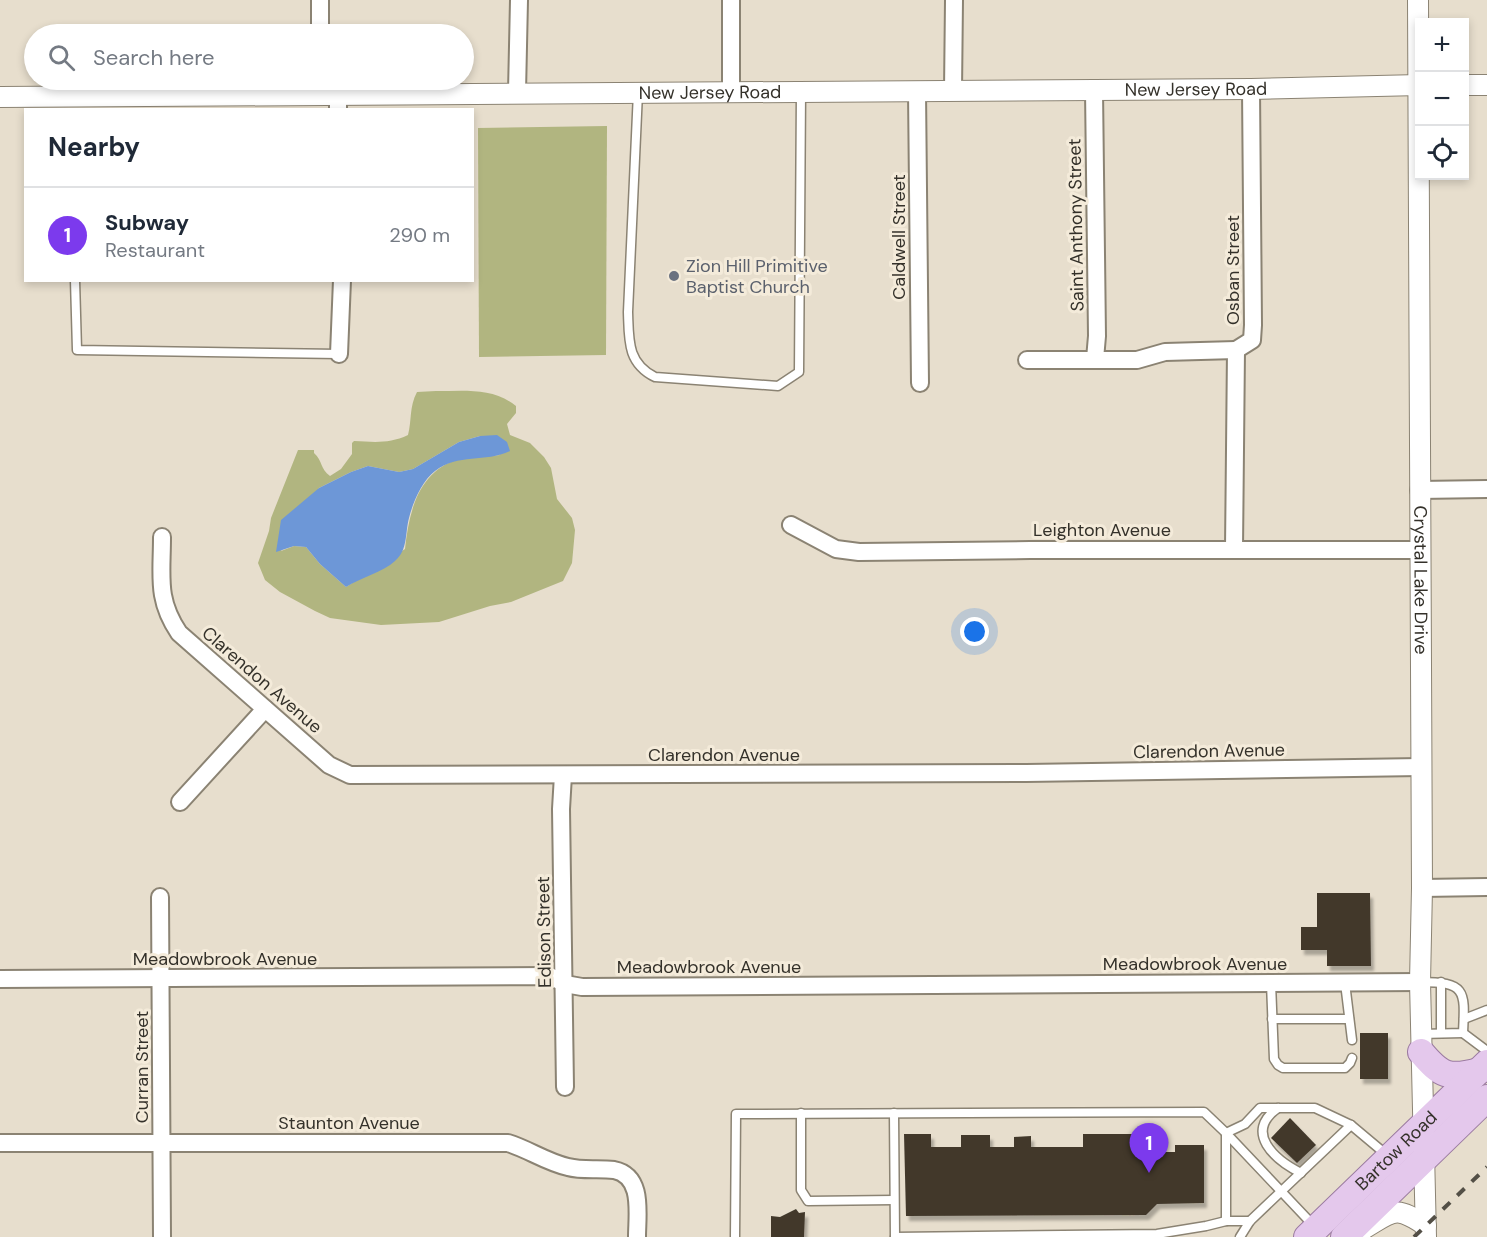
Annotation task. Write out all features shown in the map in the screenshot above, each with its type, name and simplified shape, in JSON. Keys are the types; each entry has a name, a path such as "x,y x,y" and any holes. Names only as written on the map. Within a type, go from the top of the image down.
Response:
{"main road":[{"path":"1428,1040 1441,1072 1449,1075 1460,1076 1484,1054"},
{"name":"Bartow Road","path":"1344,1237 1405,1164 1423,1126 1484,1054"},
{"name":"Bartow Road","path":"1312,1233 1405,1164 1487,1098"}],"street":[{"path":"320,0 320,24"},
{"path":"517,92 519,0"},
{"path":"730,92 731,0"},
{"path":"953,91 954,0"},
{"name":"Crystal Lake Drive","path":"1418,0 1419,72"},
{"name":"New Jersey Road","path":"0,97 79,100 329,94 1251,89 1415,85"},
{"path":"1469,85 1487,85"},
{"name":"Osban Street","path":"1234,549 1236,350 1252,340 1251,89"},
{"name":"Saint Anthony Street","path":"1094,90 1095,359"},
{"name":"Caldwell Street","path":"917,91 920,383"},
{"name":"Crystal Lake Drive","path":"1419,126 1422,888 1420,982 1428,1040 1423,1126"},
{"path":"339,354 342,282"},
{"path":"1027,360 1137,360 1165,352 1236,350"},
{"path":"1419,490 1487,489"},
{"name":"Leighton Avenue","path":"791,525 836,549 859,552 1420,550"},
{"name":"Clarendon Avenue","path":"162,537 161,595 167,616 179,633 329,765 350,775 1026,773 1421,767"},
{"path":"180,802 265,709"},
{"name":"Edison Street","path":"563,775 561,809 565,1088"},
{"path":"1422,888 1487,887"},
{"name":"Curran Street","path":"160,897 162,1237"},
{"name":"Meadowbrook Avenue","path":"0,980 550,976 565,984 582,987 1420,982"},
{"name":"Staunton Avenue","path":"0,1143 508,1143 565,1167 583,1170 614,1170 625,1175 633,1183 637,1194 637,1237"},
{"path":"1405,1164 1426,1231"},
{"path":"1349,1237 1386,1214 1395,1212 1413,1217 1426,1231"}],"lane":[{"path":"639,92 628,312 631,347 636,362 643,371 655,377 778,386 800,372 801,92"},
{"path":"75,282 76,350 339,354"},
{"path":"1420,982 1441,982 1456,987 1463,995 1463,1033 1484,1054"},
{"path":"1441,982 1428,1040 1463,1033"},
{"path":"1271,983 1274,1059 1283,1068 1345,1068 1352,1058"},
{"path":"1345,983 1352,1040"},
{"path":"1464,1020 1487,1010"},
{"path":"1272,1019 1349,1019"},
{"path":"1226,1133 1245,1124 1260,1108 1316,1108 1351,1125 1405,1164"},
{"path":"1278,1108 1267,1115 1264,1121 1262,1128 1264,1141 1287,1166 1301,1173"},
{"path":"735,1237 736,1114 801,1113 1204,1112 1281,1193 1312,1233"},
{"path":"801,1113 801,1190 808,1201 894,1200"},
{"path":"894,1113 895,1237 1157,1234 1226,1221 1250,1221"},
{"path":"1240,1237 1250,1221 1351,1125"},
{"path":"1226,1133 1226,1221"}],"green space":[{"path":"607,126 606,355 479,357 478,128"},
{"path":"478,391 498,396 516,406 516,413 507,424 510,435 530,443 544,457 551,468 557,499 572,518 575,530 572,563 563,581 511,602 439,622 381,625 330,618 280,592 265,580 258,563 271,518 298,450 314,450 330,476 341,469 352,454 354,441 388,441 408,435 417,392","holes":["480,436 500,455 459,459 434,473 425,483 413,507 405,549 346,587 320,564 306,547 294,546 281,551 319,488 351,472 368,466 399,472 413,469 459,442"]}],"water":[{"path":"497,435 507,442 510,451 501,455 462,460 444,465 426,480 411,512 402,552 395,561 384,568 346,587 320,564 306,547 294,546 276,552 281,520 319,488 368,466 399,472 413,469 459,442 480,436"}],"building":[{"path":"1317,893 1370,893 1371,966 1327,966 1327,950 1301,950 1301,927 1317,927"},
{"path":"1360,1033 1388,1033 1388,1079 1360,1079"},
{"path":"1290,1118 1316,1145 1297,1163 1271,1138"},
{"path":"904,1134 931,1134 931,1147 961,1147 961,1135 990,1135 990,1147 1014,1147 1014,1137 1031,1136 1031,1147 1083,1147 1083,1134 1154,1134 1154,1152 1175,1152 1175,1145 1204,1145 1204,1203 1157,1204 1146,1215 906,1216"},
{"path":"796,1209 799,1213 805,1212 804,1237 771,1237 771,1216 780,1217"}],"railway":[{"path":"1414,1237 1487,1167"}],"place":[{"name":"Zion Hill Primitive Baptist Church","path":"674,276"},
{"name":"Subway","path":"1149,1173"}]}
